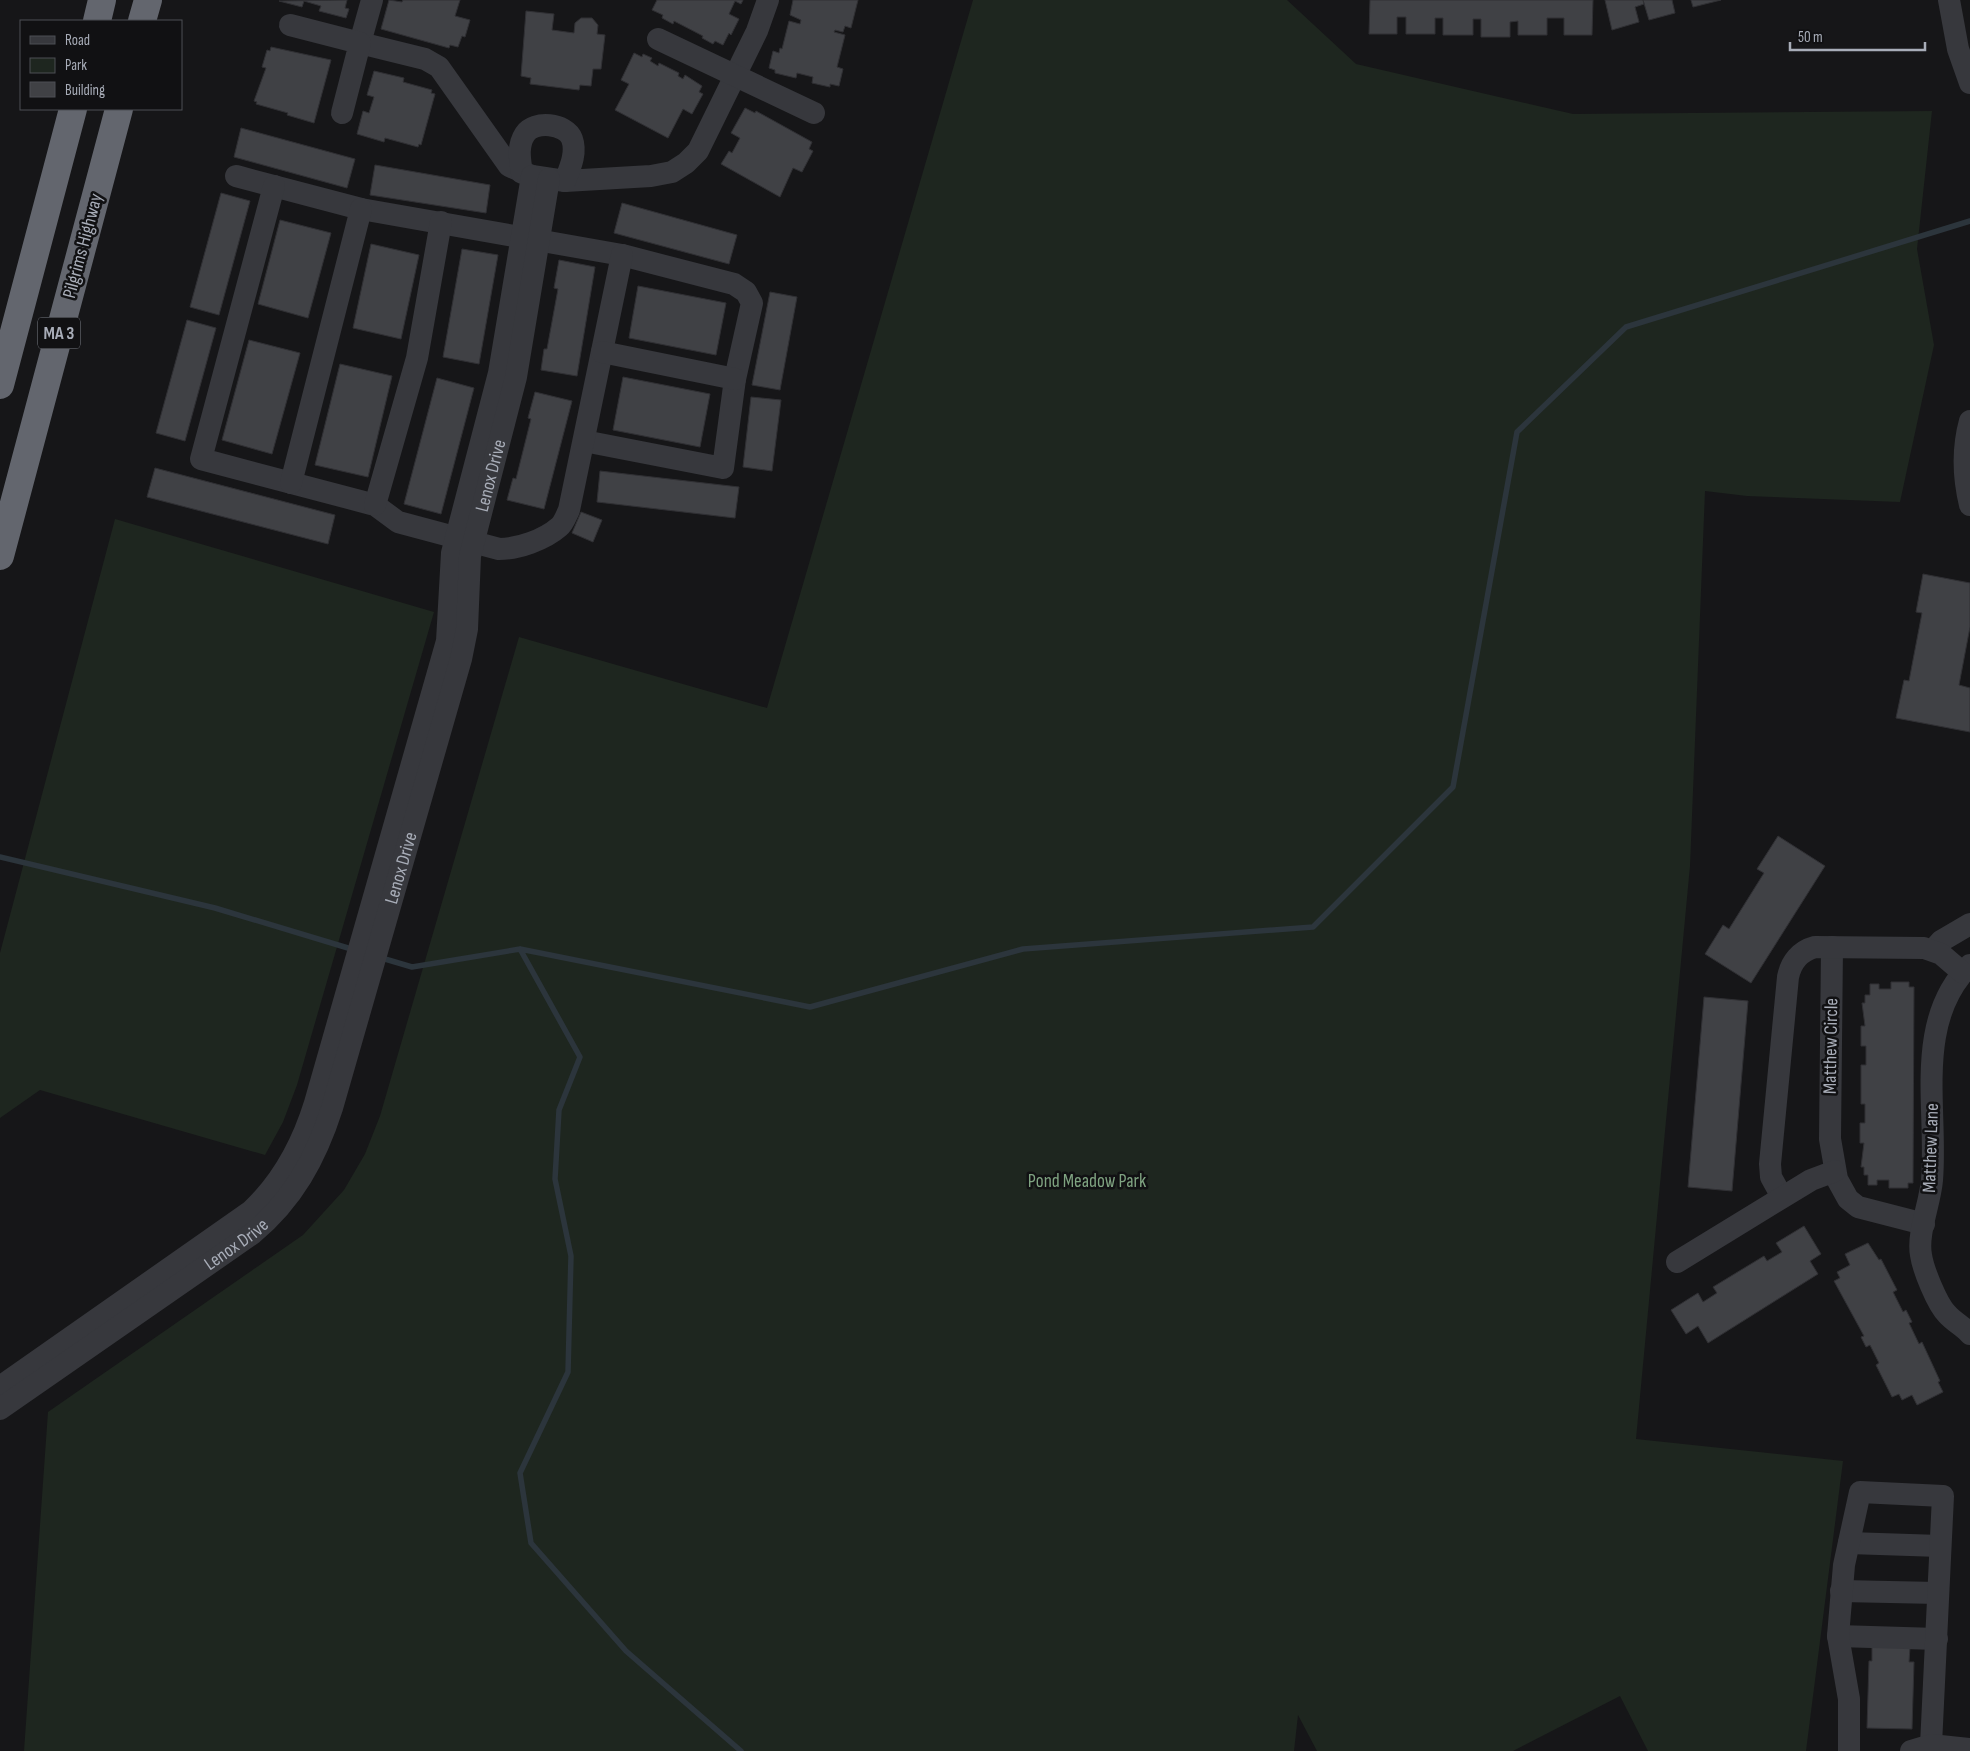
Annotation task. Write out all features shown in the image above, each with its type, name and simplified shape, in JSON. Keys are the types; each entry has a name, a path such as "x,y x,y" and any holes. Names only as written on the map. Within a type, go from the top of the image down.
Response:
{"highway":[{"path":"97,20 102,0"},
{"path":"142,20 148,0"},
{"name":"MA 3","path":"0,385 73,110"},
{"name":"Pilgrims Highway","path":"0,556 119,110"}],"street":[{"path":"342,113 372,0"},
{"path":"290,25 425,59 439,67 499,155 509,166 542,177 652,176 672,172 686,163 698,151 757,32 768,0"},
{"path":"1949,0 1958,50 1970,82"},
{"path":"658,39 814,113"},
{"path":"236,176 361,209 622,255 734,284 746,292 752,303 735,380 723,468 584,441"},
{"name":"Lenox Drive","path":"0,1408 12,1386 218,1246 277,1184 323,1106 425,751 465,644 468,568 464,540 499,373 531,238 542,177"},
{"path":"274,186 201,459 375,505 398,522 499,548 510,549 547,535 561,526 569,510 622,255"},
{"path":"291,483 361,209"},
{"path":"375,505 417,358 441,222"},
{"path":"602,352 735,380"},
{"path":"1970,421 1964,457 1965,482 1970,505"},
{"path":"1933,950 1941,941 1970,924"},
{"path":"1782,1197 1771,1177 1770,1164 1788,977 1793,963 1802,953 1816,947 1915,947 1933,950 1966,969"},
{"name":"Matthew Circle","path":"1832,947 1830,1139 1835,1172 1844,1192 1858,1208 1924,1224"},
{"name":"Matthew Lane","path":"1966,969 1945,1001 1935,1032 1933,1170 1920,1241 1922,1262 1944,1312 1967,1329"},
{"path":"1677,1262 1817,1177 1835,1172"},
{"path":"1849,1751 1849,1699 1838,1636 1841,1591 1860,1492 1943,1496 1937,1639 1921,1748 1970,1749"},
{"path":"1849,1543 1940,1546"},
{"path":"1841,1591 1938,1593"},
{"path":"1838,1636 1937,1639"}],"green space":[{"name":"Pond Meadow Park","path":"973,0 1287,0 1356,64 1573,114 1932,111 1917,249 1934,345 1900,502 1747,496 1705,491 1690,866 1636,1439 1843,1461 1806,1751 1648,1751 1620,1696 1513,1751 1317,1751 1298,1715 1294,1751 24,1751 48,1412 303,1235 344,1190 365,1154 380,1116 519,637 767,708"},
{"path":"115,519 434,612 297,1085 283,1122 265,1155 40,1090 0,1118 0,953"}],"building":[{"path":"347,0 345,8 349,9 346,18 319,11 321,6 304,1 302,7 279,1"},
{"path":"389,0 402,2 403,0 460,0 455,16 470,20 465,37 462,36 458,47 450,45 449,48 381,29"},
{"path":"657,0 743,0 741,4 735,1 729,14 739,19 731,35 729,33 723,45 715,41 713,44 702,38 703,36 674,21 673,24 662,18 663,15 652,10"},
{"path":"793,0 858,0 851,28 845,26 843,32 835,30 834,32 845,35 837,67 843,69 839,86 830,84 830,87 812,83 813,77 797,73 796,78 775,73 775,70 769,68 773,51 779,53 780,48 782,49 789,21 800,24 801,20 790,15"},
{"path":"1370,0 1593,0 1592,35 1564,35 1564,18 1547,18 1547,35 1518,35 1518,21 1510,22 1510,37 1481,37 1481,19 1473,19 1473,35 1443,35 1443,18 1435,18 1435,34 1406,34 1406,17 1397,17 1397,34 1369,34"},
{"path":"1605,0 1643,0 1644,4 1635,7 1639,22 1612,30"},
{"path":"1643,0 1672,0 1675,13 1649,20"},
{"path":"1691,0 1721,0 1693,7"},
{"path":"526,11 554,14 552,30 574,33 575,23 581,18 592,18 598,25 597,34 605,35 601,69 593,69 591,86 580,85 579,90 530,84 531,78 521,76"},
{"path":"271,47 331,60 314,123 256,104 257,102 254,101 266,68 262,67 267,50 270,51"},
{"path":"634,53 642,57 643,54 652,58 650,61 658,66 659,63 679,73 678,76 683,79 685,75 702,86 699,92 703,94 692,114 683,109 668,138 615,110 629,84 621,80"},
{"path":"374,71 404,78 403,82 432,90 431,93 435,94 421,145 419,144 418,147 385,138 384,142 357,134 363,111 369,113 374,97 367,95"},
{"path":"745,108 755,113 756,111 812,142 809,149 813,151 802,172 793,168 780,197 721,164 729,151 732,153 740,138 731,133"},
{"path":"241,128 355,159 347,188 234,157"},
{"path":"375,165 490,185 486,213 370,195"},
{"path":"221,193 250,201 219,315 190,307"},
{"path":"622,203 737,235 729,264 614,233"},
{"path":"280,220 331,233 308,318 258,304"},
{"path":"371,244 419,255 401,339 353,328"},
{"path":"462,249 498,255 479,364 443,357"},
{"path":"559,260 595,267 577,376 541,370 544,349 547,349 558,289 554,288"},
{"path":"638,286 726,303 716,355 629,338"},
{"path":"770,292 797,297 780,390 752,385"},
{"path":"187,320 216,328 185,441 156,433"},
{"path":"249,340 300,353 272,454 222,440"},
{"path":"340,364 392,376 368,477 315,465"},
{"path":"623,377 710,394 700,447 613,430"},
{"path":"437,378 474,388 441,514 404,504"},
{"path":"535,392 572,401 544,509 507,500 513,478 516,479 531,419 528,418"},
{"path":"751,397 781,400 772,471 743,467"},
{"path":"155,468 335,515 328,544 147,497"},
{"path":"600,471 739,487 735,518 597,502"},
{"path":"581,512 602,520 593,542 572,533"},
{"path":"1923,574 1970,583 1970,627 1959,685 1970,688 1970,732 1896,718 1904,680 1909,681 1922,613 1916,612"},
{"path":"1778,836 1825,866 1751,983 1705,954 1723,925 1729,929 1764,873 1757,869"},
{"path":"1891,982 1909,982 1909,987 1914,987 1913,1183 1908,1183 1908,1188 1889,1188 1889,1180 1877,1180 1877,1185 1868,1185 1868,1175 1864,1175 1864,1167 1861,1167 1864,1143 1860,1143 1860,1123 1865,1123 1865,1104 1861,1104 1861,1065 1866,1065 1866,1046 1861,1046 1861,1026 1865,1026 1862,1003 1865,1003 1865,995 1870,995 1870,984 1879,984 1879,989 1891,989"},
{"path":"1704,997 1748,1001 1732,1191 1688,1187"},
{"path":"1804,1226 1821,1254 1810,1261 1818,1274 1708,1343 1698,1326 1686,1334 1671,1310 1698,1293 1703,1302 1717,1293 1713,1287 1764,1256 1767,1261 1782,1252 1776,1243"},
{"path":"1868,1243 1879,1260 1881,1259 1897,1290 1893,1292 1903,1312 1906,1310 1912,1322 1909,1323 1919,1344 1922,1342 1940,1381 1938,1382 1943,1392 1917,1405 1912,1395 1902,1400 1899,1394 1892,1397 1876,1365 1879,1363 1870,1345 1866,1347 1861,1337 1864,1336 1834,1281 1840,1278 1837,1272 1850,1265 1845,1254"},
{"path":"1872,1646 1910,1647 1909,1662 1914,1662 1912,1729 1867,1728 1869,1661 1872,1661"}],"waterway":[{"path":"385,959 412,967 520,949 810,1007 1023,949 1313,927 1453,787 1517,432 1626,327 1970,221"},
{"path":"0,857 215,908 348,948"},
{"path":"520,949 580,1057 559,1110 555,1179 571,1256 568,1372 520,1473 531,1543 626,1651 741,1751"}]}
